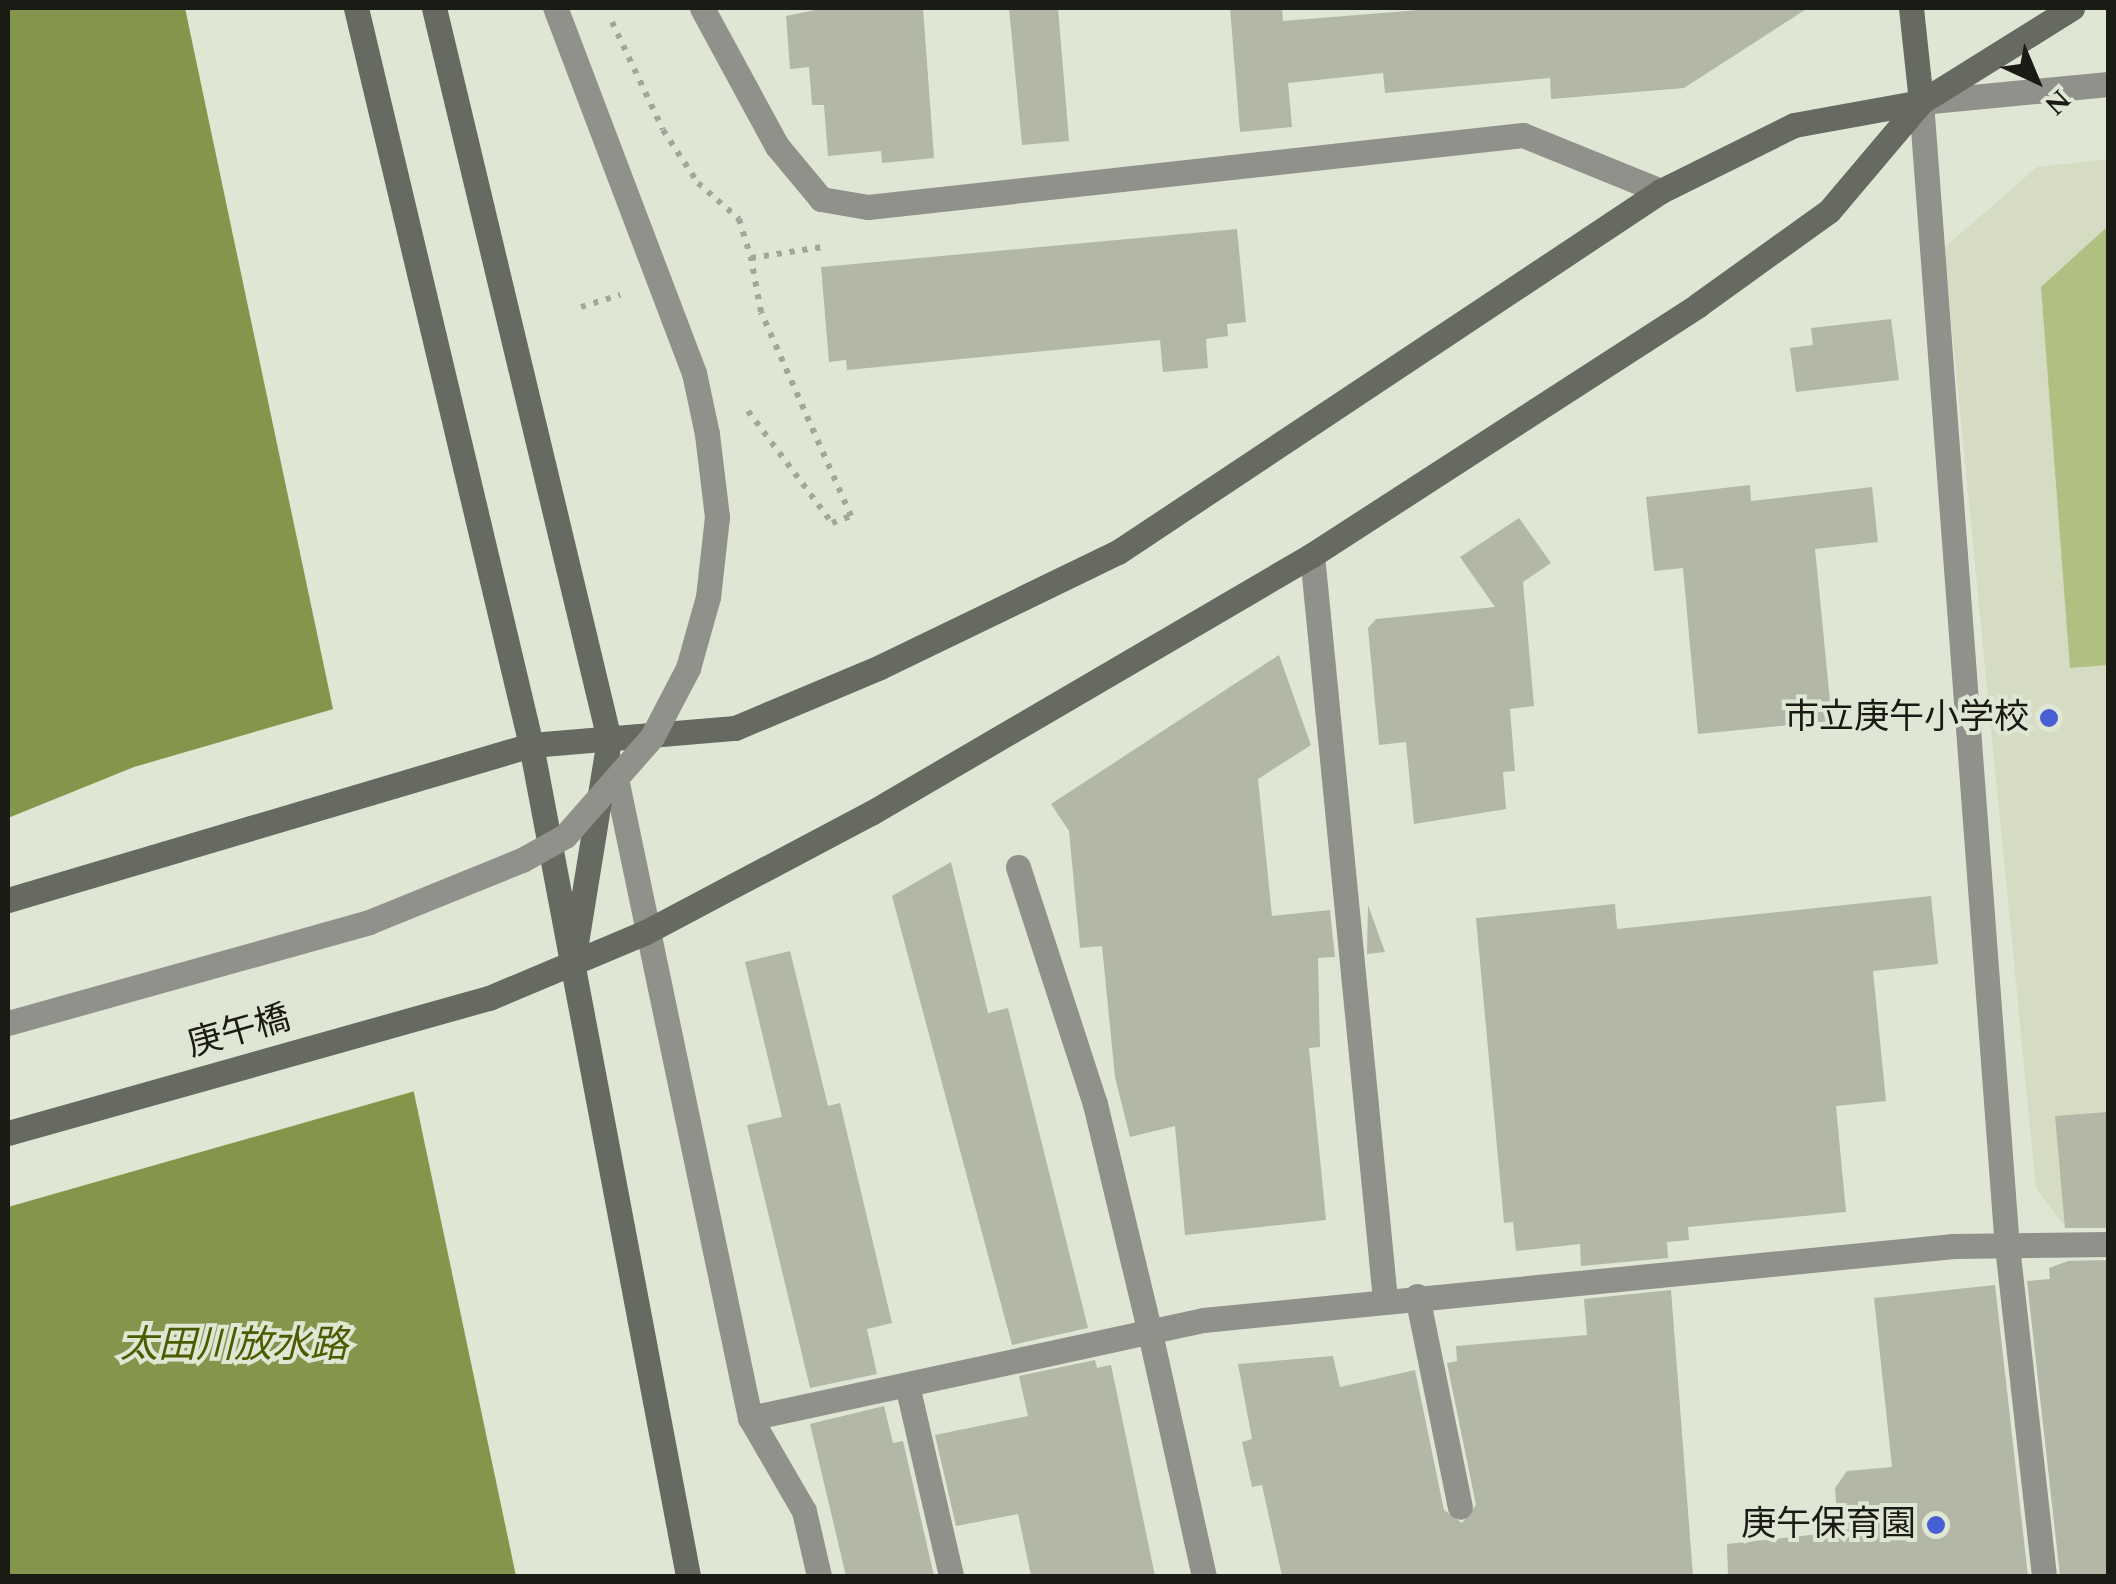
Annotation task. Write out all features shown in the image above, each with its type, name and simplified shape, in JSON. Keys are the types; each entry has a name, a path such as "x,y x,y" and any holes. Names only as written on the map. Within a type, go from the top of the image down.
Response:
{"street":[{"path":"356,8 532,744 688,1576"},
{"path":"434,8 608,739 644,933 750,1418 804,1511 819,1576"},
{"path":"8,1022 369,922 522,860 565,836 652,737 688,668 708,597 717,517 707,434 694,372 555,8"},
{"path":"702,8 777,146 821,199 868,207 1523,135 1661,191"},
{"path":"1911,8 2007,1248 2044,1576"},
{"path":"1921,102 2072,8"},
{"path":"8,900 419,782 532,744 735,728 1118,552 1661,191 1794,125 1921,102 2108,84"},
{"name":"庚午橋","path":"8,1133 489,998 644,933 871,813 1312,555 1829,211 1921,102"},
{"path":"1312,555 1385,1300"},
{"path":"573,962 608,739"},
{"path":"1018,867 1095,1104 1204,1576"},
{"path":"750,1418 1150,1333 1385,1300 1954,1246 2108,1244"},
{"path":"1418,1296 1460,1507"},
{"path":"907,1385 950,1576"}],"path":[{"path":"604,8 662,130 698,183 739,219 761,312 851,516 832,523 742,402"},
{"path":"751,258 822,247"},
{"path":"581,306 629,293"}],"shaded area":[{"name":"市立庚午小学校","path":"2108,159 2108,1222 2065,1227 2036,1188 1944,248 2037,167"},
{"path":"2108,226 2108,665 2070,668 2041,287"}],"water":[{"name":"太田川放水路","path":"8,8 185,8 516,1576 8,1576"}],"pier":[{"path":"337,708 415,1091 8,1207 8,818 134,767"}],"building":[{"path":"825,8 923,8 934,158 882,163 881,151 828,156 824,105 812,105 809,67 790,69 786,16"},
{"path":"1009,8 1058,8 1069,141 1022,145"},
{"path":"1230,8 1282,8 1283,21 1444,8 1808,8 1684,88 1551,99 1550,78 1385,93 1383,73 1288,83 1292,127 1240,132"},
{"path":"1237,229 1246,322 1227,324 1228,336 1206,339 1208,368 1163,372 1160,340 847,370 846,360 829,362 821,267"},
{"path":"1891,319 1899,380 1796,392 1790,348 1813,345 1811,328"},
{"path":"1750,485 1751,501 1872,487 1878,542 1815,549 1832,721 1698,734 1683,568 1654,571 1646,497"},
{"path":"1519,518 1551,563 1523,582 1534,706 1510,709 1515,771 1503,772 1506,809 1414,824 1406,742 1379,745 1368,628 1376,619 1495,607 1460,557"},
{"path":"1279,655 1311,745 1258,779 1272,916 1330,910 1335,957 1318,958 1320,1047 1309,1048 1326,1220 1185,1235 1175,1126 1130,1137 1115,1077 1102,946 1080,948 1069,831 1051,804"},
{"path":"951,862 988,1013 1008,1008 1088,1328 1012,1345 892,896"},
{"path":"1931,896 1938,964 1873,971 1886,1101 1836,1106 1846,1212 1688,1227 1689,1240 1667,1242 1668,1258 1581,1266 1580,1244 1516,1251 1513,1222 1504,1223 1476,918 1615,904 1617,929"},
{"path":"1368,905 1385,952 1367,954"},
{"path":"790,951 828,1106 840,1103 892,1323 867,1329 877,1374 810,1388 747,1125 782,1117 745,962"},
{"path":"2108,1112 2108,1228 2065,1228 2055,1116"},
{"path":"2108,1260 2108,1576 2060,1576 2027,1281 2050,1279 2049,1268 2068,1261"},
{"path":"1995,1285 2028,1576 1728,1576 1727,1544 1838,1532 1835,1488 1847,1471 1892,1467 1874,1298"},
{"path":"1671,1290 1693,1576 1282,1576 1262,1485 1252,1487 1242,1442 1252,1439 1238,1364 1333,1356 1340,1387 1415,1370 1444,1510 1462,1523 1476,1505 1447,1363 1457,1361 1456,1346 1587,1335 1584,1299"},
{"path":"1095,1360 1097,1368 1111,1365 1155,1576 1031,1576 1018,1514 956,1526 935,1435 1028,1416 1019,1376"},
{"path":"884,1406 893,1443 903,1441 934,1576 846,1576 810,1424"}],"place":[{"name":"市立庚午小学校","path":"2049,718"},
{"name":"庚午保育園","path":"1936,1525"}]}
